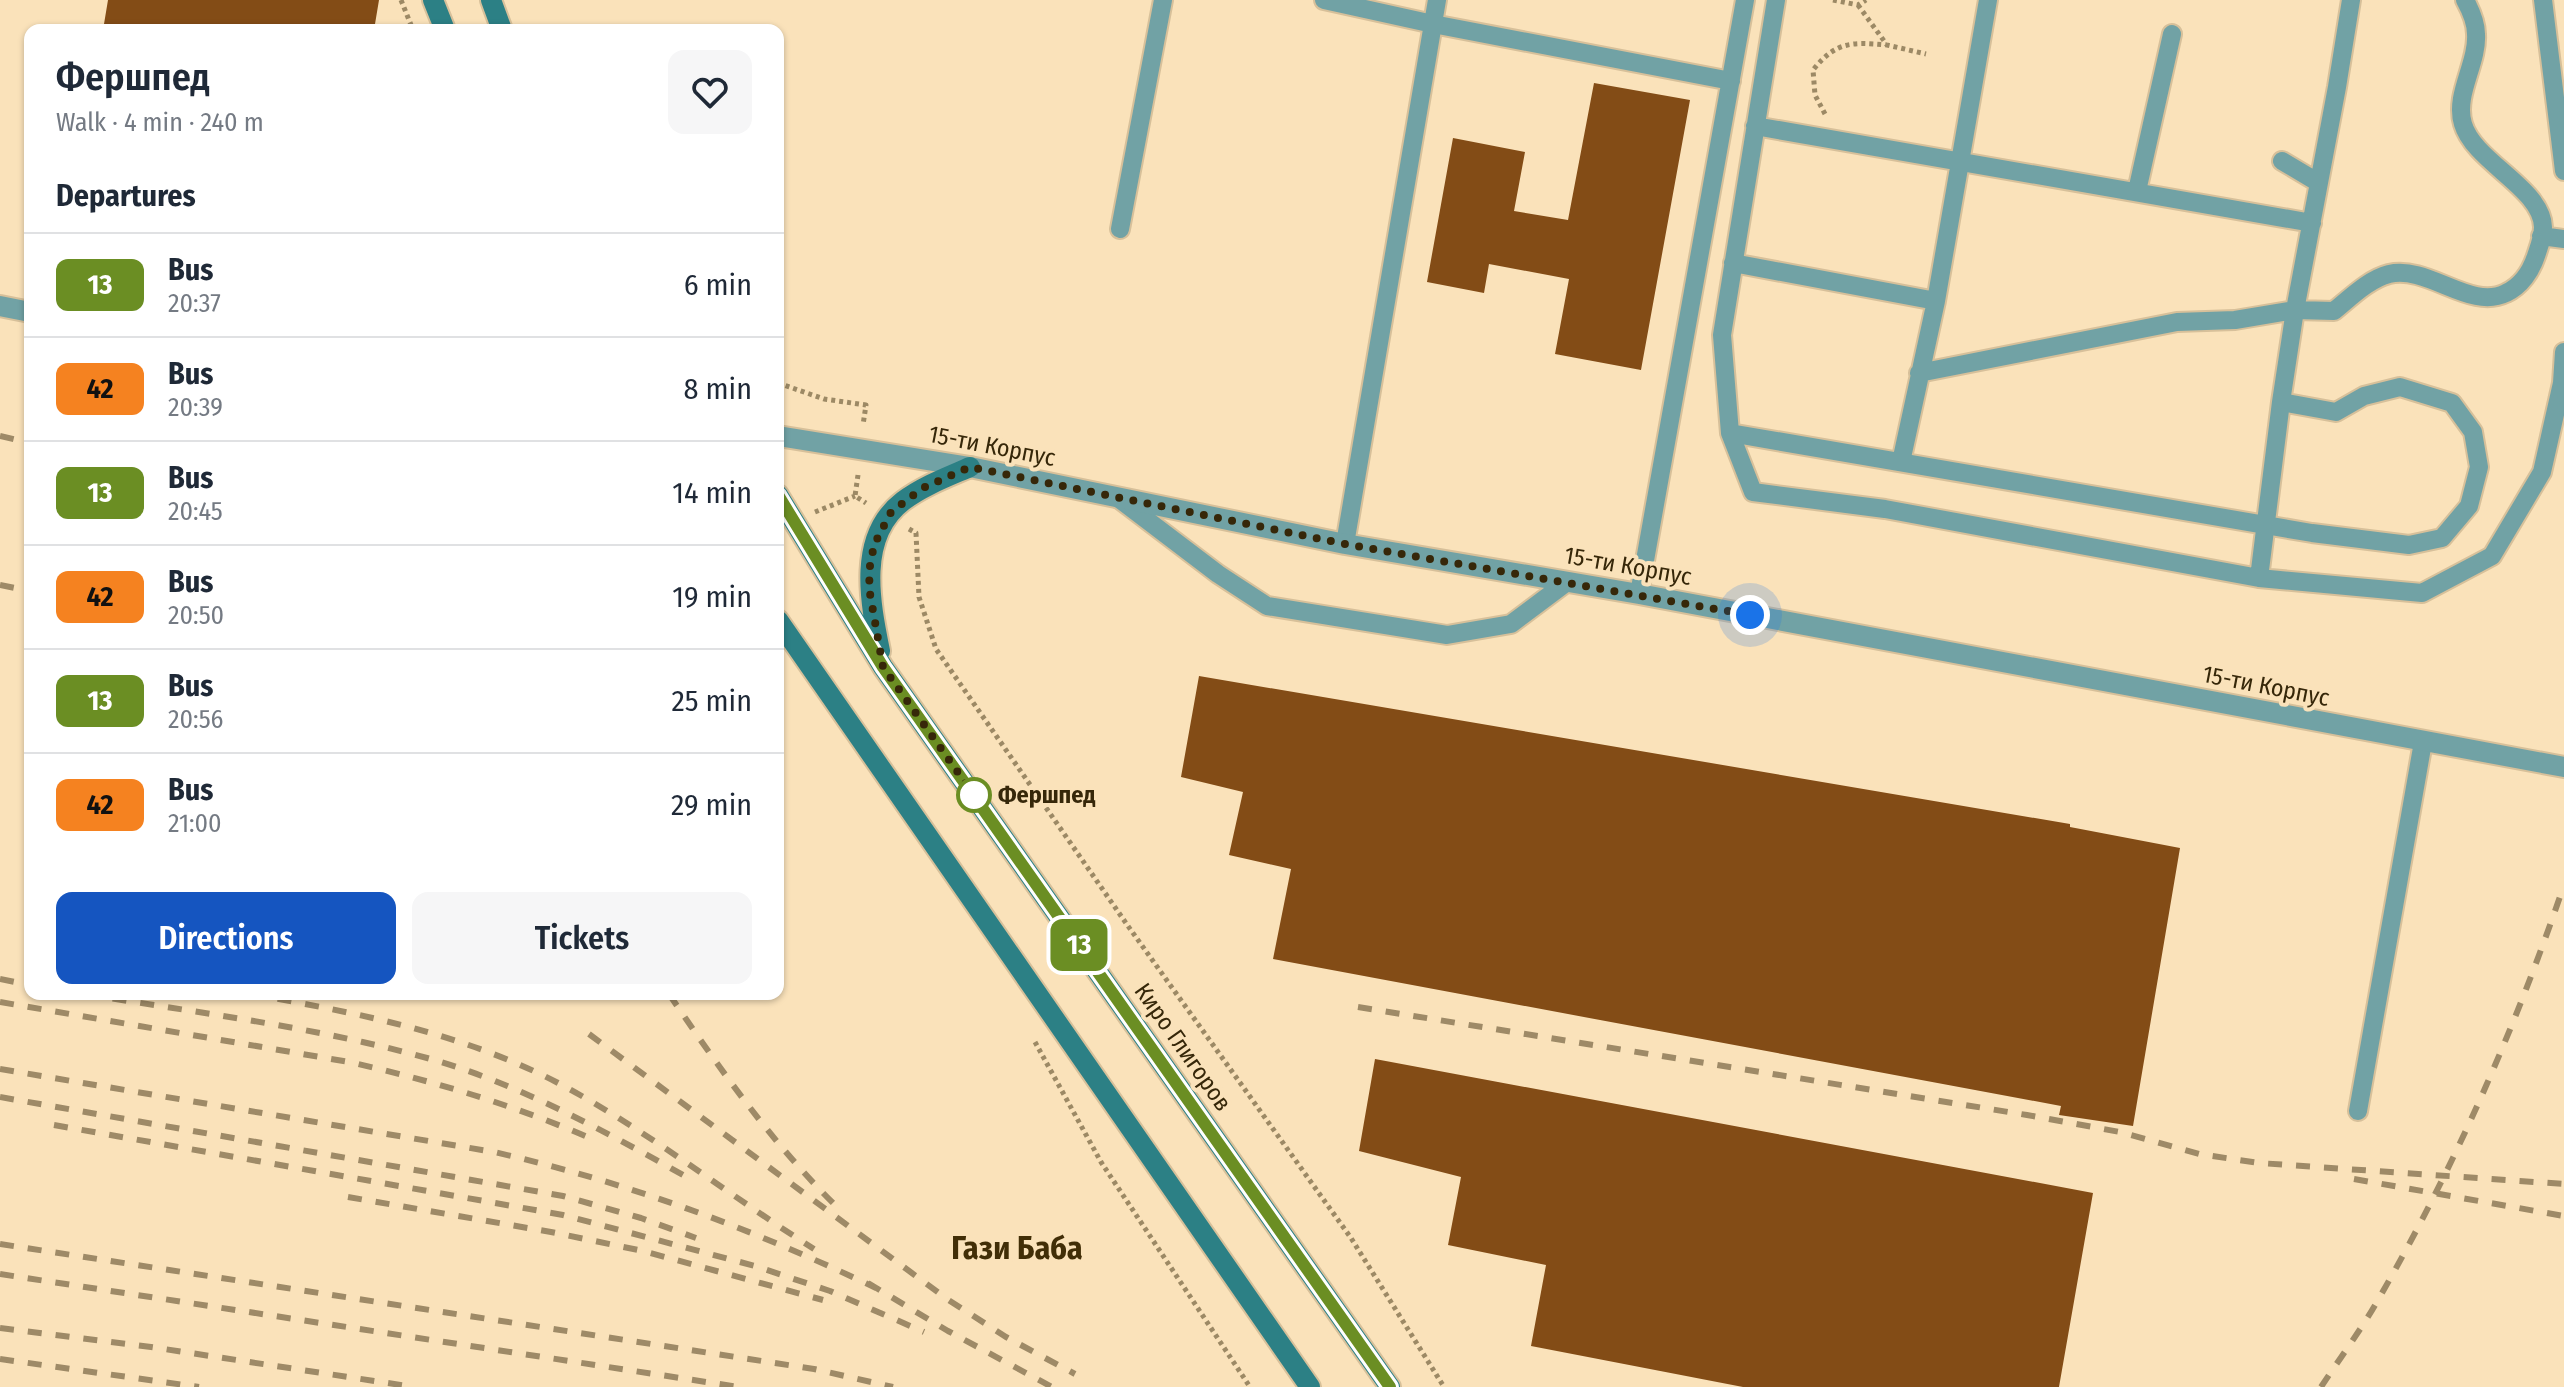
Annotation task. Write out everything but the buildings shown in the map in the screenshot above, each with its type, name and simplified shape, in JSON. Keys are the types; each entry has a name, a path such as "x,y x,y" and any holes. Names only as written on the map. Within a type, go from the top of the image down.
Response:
{"street":[{"path":"433,0 443,24"},
{"path":"491,0 500,24"},
{"path":"0,306 24,311"},
{"name":"15-ти Корпус","path":"784,437 970,467 1345,544 1639,594 2564,767"},
{"path":"883,667 873,613 870,566 874,545 888,517 903,501 923,488 970,467"},
{"name":"Киро Глигоров","path":"784,505 883,667 1390,1387"},
{"path":"784,629 1310,1387"}],"lane":[{"path":"1120,229 1163,0"},
{"path":"1324,0 1731,81"},
{"path":"1345,544 1437,0"},
{"path":"1639,594 1745,0"},
{"path":"1776,0 1722,335 1730,433 1753,492 1885,509 2259,578 2422,593 2492,556 2542,472 2562,383 2564,352"},
{"path":"1901,462 1936,301 1988,0"},
{"path":"2259,578 2295,310 2351,0"},
{"path":"1919,373 2177,322 2235,320 2295,310 2334,311 2363,287 2388,274 2406,273 2433,278 2473,295 2492,297 2506,294 2521,283 2532,266 2543,226 2540,214 2527,195 2470,141 2461,120 2477,37 2474,18 2465,0"},
{"path":"2543,0 2564,171"},
{"path":"2137,191 2172,34"},
{"path":"1755,126 2312,223"},
{"path":"2282,161 2319,183"},
{"path":"2541,236 2564,239"},
{"path":"1733,263 1936,301"},
{"path":"1730,433 2266,525 2409,545 2442,538 2469,506 2479,467 2473,432 2452,403 2400,387 2364,396 2336,412 2281,402"},
{"path":"1118,498 1218,574 1267,606 1447,635 1511,624 1567,582"},
{"path":"2358,1111 2423,742"}],"path":[{"path":"401,0 411,24"},
{"path":"1833,0 1858,5 1887,45"},
{"path":"1858,5 1866,0"},
{"path":"1856,143 1827,117 1815,95 1813,70 1826,53 1853,42 1887,45 1926,54"},
{"path":"784,385 824,399 866,405"},
{"path":"855,496 861,449"},
{"path":"855,496 916,533 919,597 936,649 1128,926 1351,1238 1444,1387"},
{"path":"794,521 855,496"},
{"path":"1033,1039 1101,1162 1250,1387"}],"railway":[{"path":"0,436 24,442"},
{"path":"0,585 24,590"},
{"path":"2321,1387 2378,1300 2457,1149 2504,1045 2564,885"},
{"path":"0,979 24,984"},
{"path":"124,1000 300,1029 427,1058 529,1095 692,1180"},
{"path":"282,1000 420,1030 461,1042 541,1075 640,1131 814,1249"},
{"path":"673,1000 768,1131 836,1206"},
{"path":"0,1002 349,1062 475,1096 597,1141"},
{"path":"1358,1007 2027,1115 2120,1132 2199,1154 2259,1163 2564,1184"},
{"path":"589,1034 947,1299 1006,1337 1075,1374"},
{"path":"0,1069 494,1152 544,1164 689,1209 876,1288"},
{"path":"0,1097 563,1196 641,1218 696,1238"},
{"path":"54,1125 563,1215 755,1266 830,1291 924,1332"},
{"path":"2354,1179 2564,1216"},
{"path":"348,1197 643,1251 823,1300"},
{"path":"0,1244 814,1369 893,1387"},
{"path":"0,1274 739,1387"},
{"path":"868,1283 948,1331 1052,1387"},
{"path":"0,1328 151,1347 414,1387"},
{"path":"0,1359 199,1387"}],"bus line":[{"name":"13","path":"784,505 883,667 1390,1387"}],"place":[{"name":"Фершпед","path":"974,795"}],"district":[{"name":"Гази Баба","path":"1017,1248"}],"route":[{"path":"974,795 883,667 869,588 874,545 891,512 923,488 970,467 1345,544 1750,615"}]}
